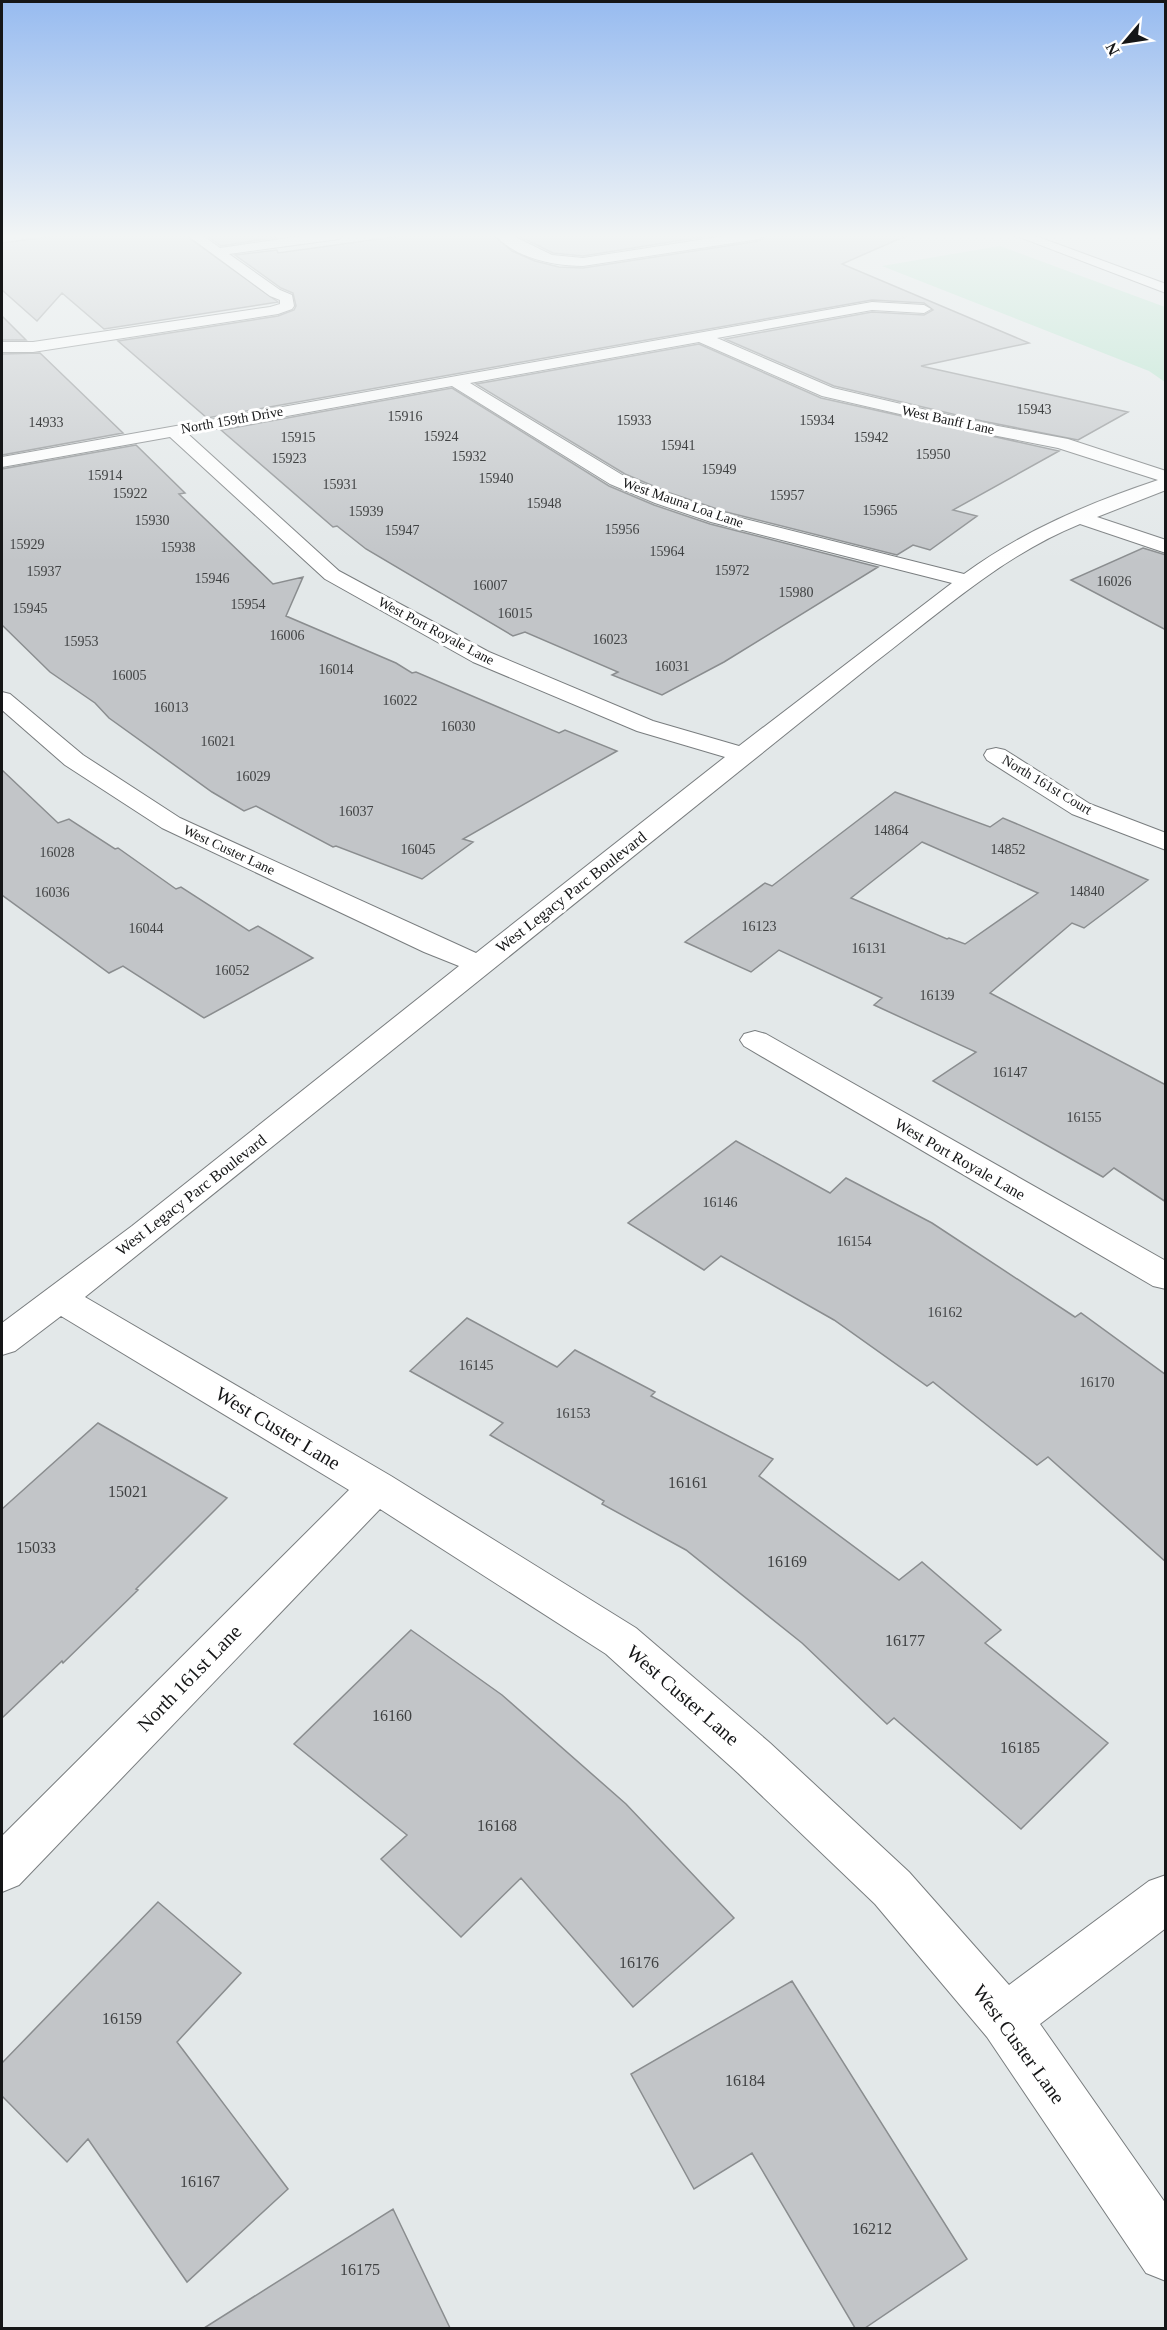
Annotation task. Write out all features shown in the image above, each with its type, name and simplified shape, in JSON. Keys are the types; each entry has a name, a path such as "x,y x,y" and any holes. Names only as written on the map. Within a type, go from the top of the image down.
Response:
{"street":[{"path":"4,347 33,347 55,344"},
{"name":"North 159th Drive","path":"2,462 663,344"},
{"name":"West Banff Lane","path":"717,344 828,392 971,426 1062,443 1166,477"},
{"name":"West Mauna Loa Lane","path":"455,381 617,480 662,499 718,518 968,581"},
{"name":"West Port Royale Lane","path":"174,431 332,575 481,657 645,726 743,755"},
{"name":"West Legacy Parc Boulevard","path":"2,1342 144,1234 479,964 866,658 1000,557 1047,530 1166,484"},
{"path":"1079,517 1166,547"},
{"name":"West Custer Lane","path":"2,699 74,760 171,823 434,946 479,964"},
{"name":"North 161st Court","path":"996,755 1081,809 1166,842"},
{"name":"West Port Royale Lane","path":"755,1041 1166,1277"},
{"name":"West Custer Lane","path":"58,1298 377,1487 621,1641 754,1758 892,1888 1005,2019 1166,2253"},
{"name":"North 161st Lane","path":"2,1869 377,1487"},
{"path":"1005,2019 1166,1898"}],"green space":[{"path":"1080,344 1165,344 1165,382 1149,371"}],"building":[{"path":"121,344 626,344 207,418"},
{"path":"699,344 821,398 1059,451 953,510 977,516 930,550 913,545 897,555 726,512 670,493 625,474 476,384"},
{"path":"736,344 1026,344 921,366 1128,412 1078,440 982,421 834,386"},
{"path":"40,353 123,433 2,455 2,354"},
{"path":"452,388 609,486 654,505 710,524 878,567 724,662 662,695 612,675 618,672 525,632 513,636 366,549 337,526 333,527 221,430"},
{"path":"136,445 185,493 179,494 273,584 303,577 286,616 396,663 412,673 416,672 559,733 565,730 617,751 463,839 473,842 422,879 336,846 333,847 256,806 244,811 212,792 109,718 95,703 50,672 2,625 2,469"},
{"path":"1143,548 1166,555 1166,630 1071,580"},
{"path":"2,770 58,823 69,819 115,849 118,848 176,889 181,887 249,931 258,926 313,958 204,1018 123,966 109,973 2,895"},
{"path":"895,792 990,827 1003,818 1148,880 1084,928 1072,923 990,993 1166,1085 1166,1202 1114,1168 1103,1177 933,1081 976,1052 874,1005 882,998 779,950 751,972 685,942 765,883 772,886","holes":["922,842 1038,893 965,944 947,939 851,898"]},
{"path":"736,1141 830,1193 846,1178 932,1223 1075,1317 1081,1313 1166,1375 1166,1562 1048,1457 1037,1465 933,1382 927,1386 834,1320 721,1256 704,1270 628,1223"},
{"path":"467,1318 557,1367 575,1350 655,1392 651,1396 773,1459 759,1476 899,1580 922,1562 1001,1630 985,1643 1108,1743 1021,1829 894,1718 887,1724 802,1643 686,1550 602,1504 604,1501 490,1435 503,1423 410,1371"},
{"path":"98,1423 227,1498 136,1589 138,1590 2,1718 2,1509"},
{"path":"411,1630 502,1695 626,1804 734,1918 633,2007 521,1878 461,1937 381,1859 407,1835 294,1744"},
{"path":"158,1902 241,1973 177,2042 288,2189 187,2282 88,2139 67,2162 2,2096 2,2063"},
{"path":"792,1981 967,2259 865,2328 855,2328 752,2153 694,2189 631,2074"},
{"path":"393,2209 450,2328 204,2328"}]}
